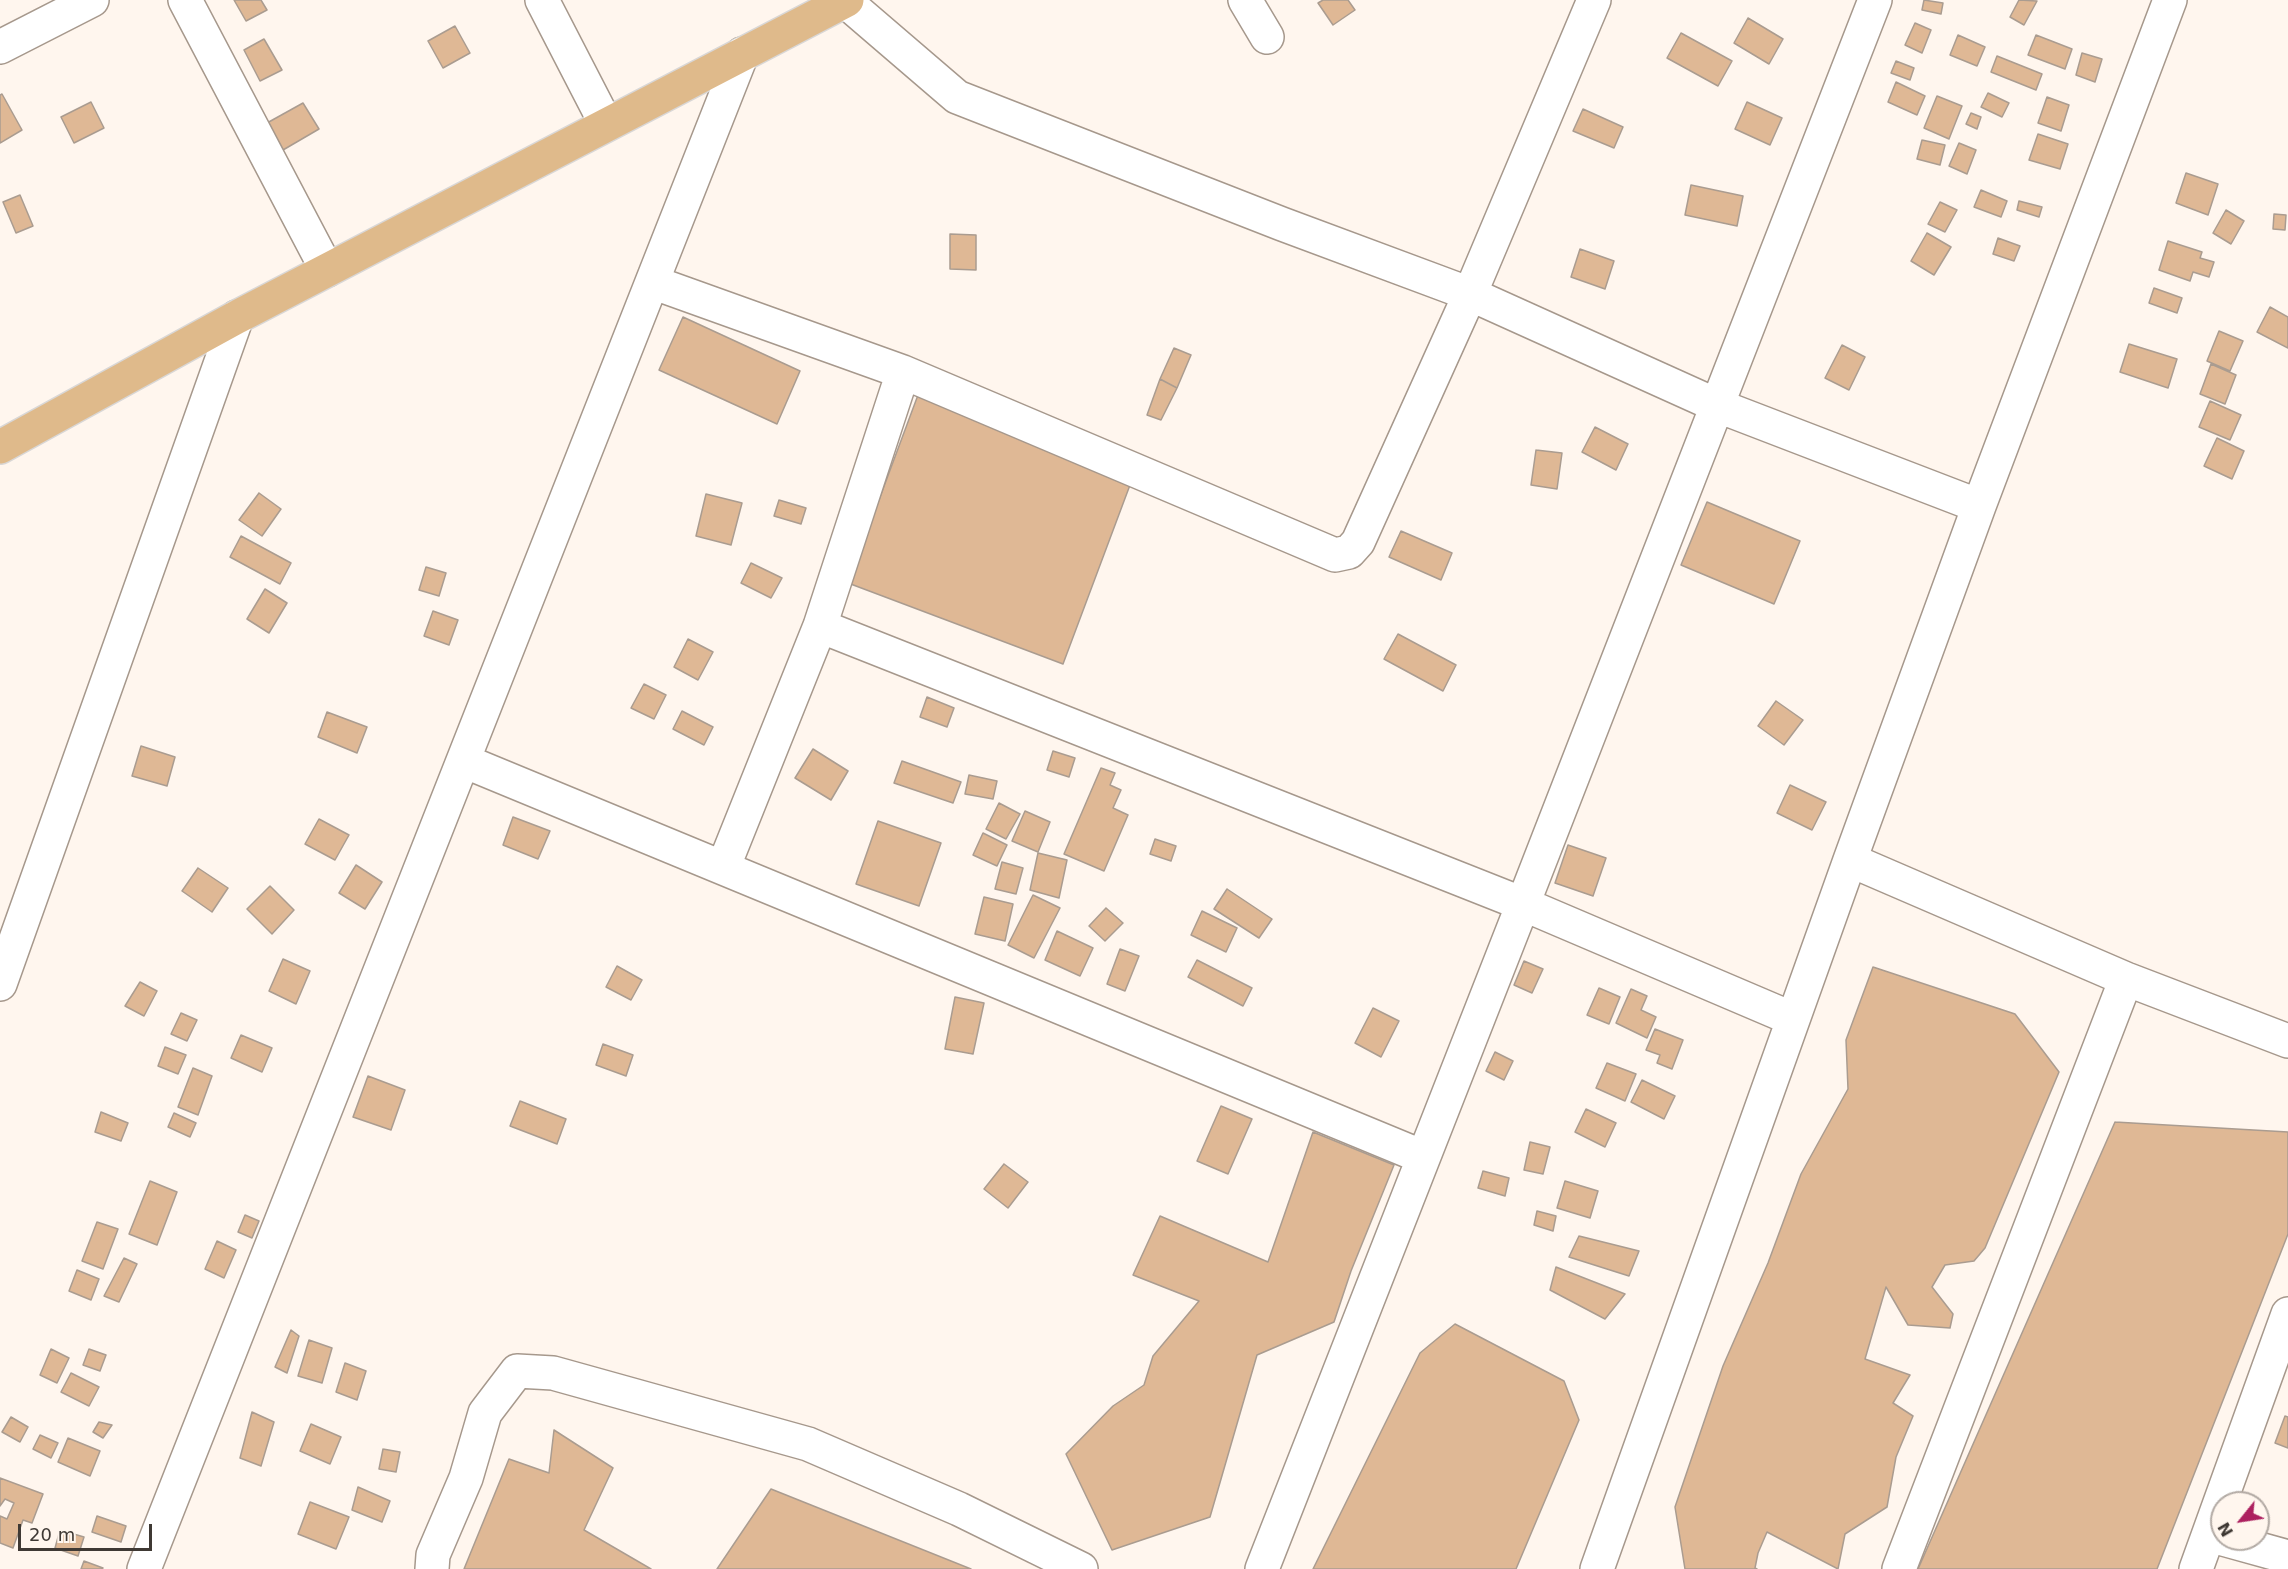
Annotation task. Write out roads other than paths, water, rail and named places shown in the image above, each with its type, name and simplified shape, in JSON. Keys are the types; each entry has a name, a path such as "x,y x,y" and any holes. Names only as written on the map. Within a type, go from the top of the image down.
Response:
{"main road":[{"path":"0,447 237,317 845,0"}],"street":[{"path":"0,47 92,0"},
{"path":"185,0 327,270"},
{"path":"542,0 606,124"},
{"path":"845,0 957,97 1282,224 1470,294 1716,405 1979,506"},
{"path":"1245,0 1268,37"},
{"path":"652,282 903,372 1335,555 1349,552 1358,542 1470,294 1594,0"},
{"path":"1262,1569 1875,0"},
{"path":"1597,1569 1979,506 2170,0"},
{"path":"144,1569 742,54"},
{"path":"0,984 237,317"},
{"path":"723,868 820,626 903,372"},
{"path":"820,626 1523,904 1793,1020"},
{"path":"464,760 1423,1157"},
{"path":"1850,860 2126,979 2288,1041"},
{"path":"1899,1569 2126,979"},
{"path":"2232,1491 2288,1314"},
{"path":"432,1569 433,1555 466,1478 485,1413 517,1371 553,1373 808,1443 959,1509 1081,1569"},
{"path":"2196,1569 2210,1548"},
{"path":"2267,1551 2288,1557"}]}
